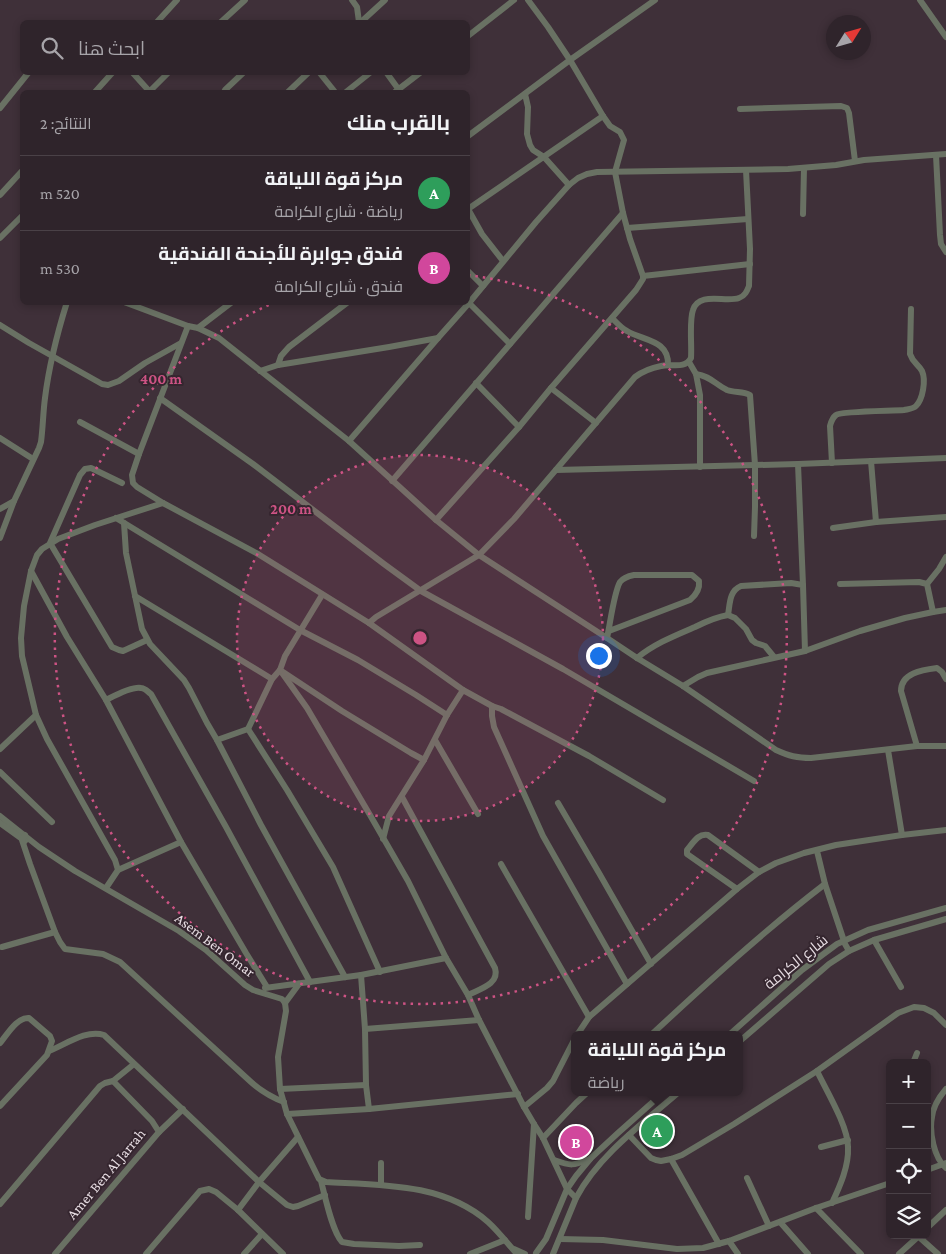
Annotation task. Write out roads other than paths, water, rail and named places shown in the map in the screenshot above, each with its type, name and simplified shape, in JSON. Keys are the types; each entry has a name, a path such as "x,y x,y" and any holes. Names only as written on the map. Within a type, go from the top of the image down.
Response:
{"street":[{"path":"159,20 177,0"},
{"path":"223,20 245,0"},
{"path":"352,0 357,7 360,20"},
{"path":"362,20 385,0"},
{"path":"470,34 514,0"},
{"path":"436,520 519,427 636,290 643,279 623,213 615,172 624,140 622,134 610,126 570,60 528,0"},
{"path":"470,135 655,0"},
{"path":"920,0 946,37"},
{"path":"0,108 27,75"},
{"path":"97,90 110,75"},
{"path":"135,75 147,90"},
{"path":"151,90 166,75"},
{"path":"225,90 241,75"},
{"path":"290,90 306,75"},
{"path":"321,75 333,90"},
{"path":"348,90 367,75"},
{"path":"388,75 396,90"},
{"path":"398,90 417,75"},
{"path":"525,94 528,107 527,138 533,150 544,157 569,185"},
{"path":"740,109 841,106 847,108 855,161"},
{"path":"470,210 603,116"},
{"path":"470,302 569,185 587,174 597,172 804,168 855,161 946,154"},
{"path":"936,155 940,235 941,244 946,252"},
{"path":"803,214 804,168"},
{"path":"369,624 376,617 479,555 514,519 634,377 645,370 664,365 679,366 689,362 691,358 691,326 695,307 702,300 738,298 744,295 749,286 750,264 746,170"},
{"path":"0,195 20,176"},
{"path":"392,481 623,213"},
{"path":"470,214 482,234 503,261"},
{"path":"0,238 20,218"},
{"path":"627,228 748,219"},
{"path":"643,276 750,264"},
{"path":"470,273 483,286"},
{"path":"470,304 510,344"},
{"path":"0,538 14,501 41,442 45,398 56,336 66,305"},
{"path":"135,305 188,326 198,328 224,341 349,441 436,520 479,555 608,634 637,658 683,686 764,742 788,756 811,758 917,746 946,746"},
{"path":"198,328 228,305"},
{"path":"278,366 281,356 288,347 344,305"},
{"path":"349,441 467,305"},
{"path":"832,463 830,426 835,416 848,413 912,409 920,401 924,378 922,371 915,364 910,354 911,308"},
{"path":"612,318 626,331 648,339 660,346 667,354 668,365"},
{"path":"0,326 96,382 108,385 119,381 145,362 182,342"},
{"path":"188,326 139,454 132,476 133,483 163,503 258,554 369,624 463,690 589,756 663,800"},
{"path":"260,371 278,366 438,338"},
{"path":"689,362 696,374 700,395 700,467"},
{"path":"696,374 710,378 726,389 750,395 754,465 754,536"},
{"path":"476,383 519,427"},
{"path":"551,388 596,423"},
{"path":"160,398 253,464 421,591 564,669 754,781"},
{"path":"80,422 139,454"},
{"path":"0,438 33,459"},
{"path":"556,470 946,458"},
{"path":"871,461 876,522"},
{"path":"798,464 804,651"},
{"path":"50,543 83,471 91,468 122,483"},
{"path":"0,509 14,501"},
{"path":"118,870 107,845 47,739 36,715 21,646 24,606 31,571 42,549 50,543 95,525 163,503"},
{"path":"833,528 876,522 935,517 946,518"},
{"path":"116,518 300,630 358,660 447,715"},
{"path":"124,523 126,553 142,629 147,640 184,680 345,977"},
{"path":"50,543 112,647 123,651 147,640"},
{"path":"927,584 946,557"},
{"path":"31,571 67,637 106,700 181,842 250,960 268,987"},
{"path":"634,575 692,575 699,581 698,591 690,600 608,634 616,592 621,580 634,575"},
{"path":"840,584 919,582 927,584"},
{"path":"728,614 731,595 736,588 741,586 803,584"},
{"path":"927,584 933,612"},
{"path":"217,740 248,729 272,679 280,670 285,656 322,595"},
{"path":"135,596 272,679"},
{"path":"683,686 707,673 804,651 860,631 946,610"},
{"path":"728,614 746,629 752,640 765,646 774,657"},
{"path":"637,658 646,650 662,641 728,614"},
{"path":"917,746 901,691 901,683 909,676 918,672 933,669 940,670 946,679"},
{"path":"280,670 342,711 411,754 424,760"},
{"path":"280,670 307,708 408,881 524,1107 544,1138 567,1189 576,1198"},
{"path":"106,700 135,688 141,688 151,694 310,982"},
{"path":"383,839 389,816 424,760 447,715 463,690"},
{"path":"492,706 494,727 543,836 627,984"},
{"path":"0,749 36,715"},
{"path":"248,729 333,867 380,972"},
{"path":"435,740 478,814"},
{"path":"888,750 902,835"},
{"path":"0,772 52,822"},
{"path":"402,797 497,973 495,980 488,986 468,995"},
{"path":"558,803 600,873 650,964"},
{"path":"0,816 23,837 30,864 55,932 65,949 104,954 120,962 251,1082 263,1092 284,1102"},
{"path":"0,823 23,837"},
{"path":"580,1031 589,1017 759,872 793,856 836,845 946,830"},
{"path":"737,889 687,854 687,850 700,835 708,835 759,872"},
{"name":"Asem Ben Omar","path":"23,837 75,871 192,939 238,980 253,990 280,997 285,1003"},
{"path":"106,888 118,870 181,842"},
{"path":"817,851 826,884 849,950"},
{"path":"501,864 589,1017"},
{"path":"656,1031 794,908 826,884"},
{"name":"شارع الكرامة","path":"734,1031 829,949 868,930 946,908"},
{"name":"شارع الكرامة","path":"743,1038 829,964 849,950 874,940 946,919"},
{"path":"2,947 55,932"},
{"path":"874,940 901,987"},
{"path":"253,990 380,972 446,958"},
{"path":"360,975 368,1109"},
{"path":"299,984 285,1003 286,1011 278,1058 280,1089 287,1114 321,1180 337,1234 342,1242 354,1244 420,1245"},
{"path":"629,1135 651,1158 661,1161 671,1159 682,1155 734,1124 817,1071 893,1016 914,1007 924,1008 946,1025"},
{"path":"0,1043 22,1019 27,1017 50,1036 52,1041 47,1055 0,1106"},
{"path":"364,1029 479,1020"},
{"path":"49,1051 80,1037 104,1035 260,1182 287,1205 293,1207 325,1195"},
{"path":"524,1107 553,1081 571,1046"},
{"path":"915,1059 917,1054"},
{"path":"0,1204 100,1086 113,1081 134,1064"},
{"path":"817,1071 843,1125 848,1140 848,1159 832,1203"},
{"name":"Amer Ben Al Jarrah","path":"55,1254 159,1132 152,1121 113,1081"},
{"path":"280,1089 366,1085"},
{"path":"931,1119 937,1103 946,1089"},
{"path":"287,1114 368,1109 518,1094"},
{"path":"544,1138 584,1096"},
{"path":"536,1254 552,1228 567,1189 576,1176 591,1158 660,1096"},
{"path":"554,1254 576,1198 597,1166 629,1135 674,1096"},
{"path":"159,1132 183,1109"},
{"path":"528,1217 534,1124"},
{"path":"931,1136 935,1152 945,1165 931,1169"},
{"path":"238,1210 298,1137"},
{"path":"821,1147 848,1140"},
{"path":"554,1160 575,1165 591,1158"},
{"path":"671,1159 719,1244"},
{"path":"381,1163 381,1185"},
{"path":"747,1178 769,1226"},
{"path":"321,1180 326,1182 406,1187 433,1193 466,1206 488,1222 517,1254"},
{"path":"560,1239 603,1240 675,1252 704,1251 816,1208 886,1184"},
{"path":"146,1254 200,1190 209,1189 216,1192 238,1210 283,1254"},
{"path":"816,1208 861,1254"},
{"path":"931,1224 946,1210"},
{"path":"780,1222 808,1254"},
{"path":"244,1254 262,1234"},
{"path":"899,1254 916,1239"},
{"path":"923,1239 938,1254"},
{"path":"470,1254 504,1240"},
{"path":"729,1241 738,1254"},
{"path":"511,1247 525,1254"}],"place":[{"name":"مركز قوة اللياقة","path":"657,1131"},
{"name":"فندق جوابرة للأجنحة الفندقية","path":"576,1142"}]}
